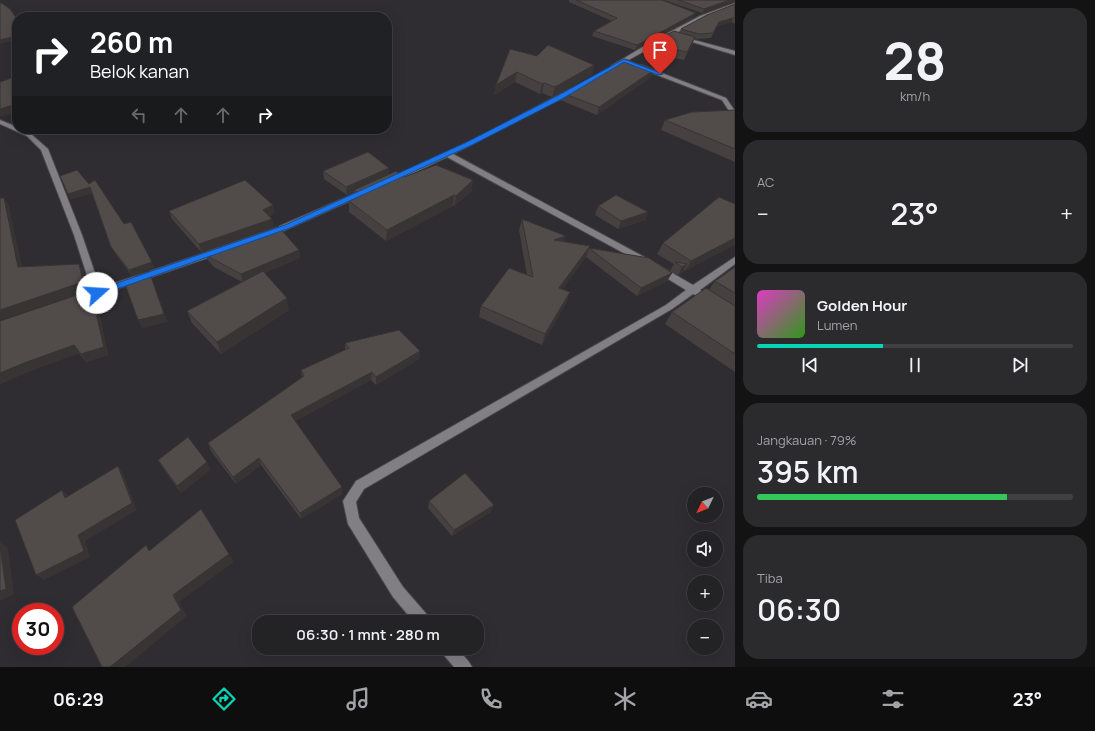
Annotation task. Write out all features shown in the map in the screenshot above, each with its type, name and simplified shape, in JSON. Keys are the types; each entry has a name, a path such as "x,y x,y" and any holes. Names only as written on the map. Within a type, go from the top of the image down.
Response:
{"street":[{"path":"605,71 627,61 698,16 735,4"},
{"path":"670,34 735,53"},
{"path":"638,66 724,99 735,116"},
{"path":"259,238 447,154 505,126 579,86"},
{"path":"0,122 12,127"},
{"path":"27,134 44,149 78,235 97,293"},
{"path":"447,154 645,261 708,300"},
{"path":"69,302 229,248"},
{"path":"418,615 398,592 353,520 349,501 360,485 669,307 735,260"},
{"path":"453,655 464,667"}],"building":[{"path":"576,0 662,0 696,13 637,45 594,31 617,18"},
{"path":"678,0 730,0 704,9"},
{"path":"0,2 12,12 12,37 0,40"},
{"path":"735,4 735,18 719,22 713,33 699,34 681,29 707,15"},
{"path":"674,31 695,37 687,52 648,44"},
{"path":"548,45 594,65 555,87 544,83 542,84 517,72 496,85 510,49 537,56"},
{"path":"625,59 654,70 599,107 562,93"},
{"path":"12,78 12,105 0,109 0,82"},
{"path":"735,110 735,149 665,120 692,112"},
{"path":"368,152 389,168 346,187 323,171"},
{"path":"436,165 473,180 456,196 454,195 387,230 349,201 362,195 354,190 396,171 404,177"},
{"path":"77,170 89,184 95,180 124,224 131,222 152,262 129,270 111,247 90,187 68,194 60,176"},
{"path":"245,180 273,205 263,210 272,219 199,244 169,211"},
{"path":"616,195 648,212 621,221 598,206"},
{"path":"719,197 735,204 735,238 691,261 663,243"},
{"path":"0,198 4,198 18,267 79,264 83,282 0,310"},
{"path":"522,219 566,236 554,240 590,246 559,288 570,292 545,334 481,306 509,268 533,277"},
{"path":"278,226 299,250 241,274 211,258 205,251"},
{"path":"589,248 649,258 672,273 641,288"},
{"path":"675,262 687,264 682,267"},
{"path":"735,267 735,293 715,281"},
{"path":"149,271 164,314 138,320 125,284 138,280 134,275"},
{"path":"263,271 287,298 217,342 187,311"},
{"path":"706,288 735,306 735,354 672,312"},
{"path":"86,292 90,311 95,309 104,347 81,354 74,345 0,373 0,321"},
{"path":"399,330 420,351 376,377 372,372 291,415 342,487 300,513 259,458 233,477 208,443 304,376 301,370 349,348 345,343"},
{"path":"188,437 207,462 177,486 158,460"},
{"path":"118,466 132,503 78,535 84,551 36,575 15,520 62,490 65,498"},
{"path":"465,473 494,505 454,530 429,501"},
{"path":"201,509 229,554 173,595 181,610 110,667 102,667 72,607 146,545 149,551"},
{"path":"0,545 6,589 0,591"}],"route":[{"path":"97,293 288,226 470,144 560,98 624,60 660,74"}]}
